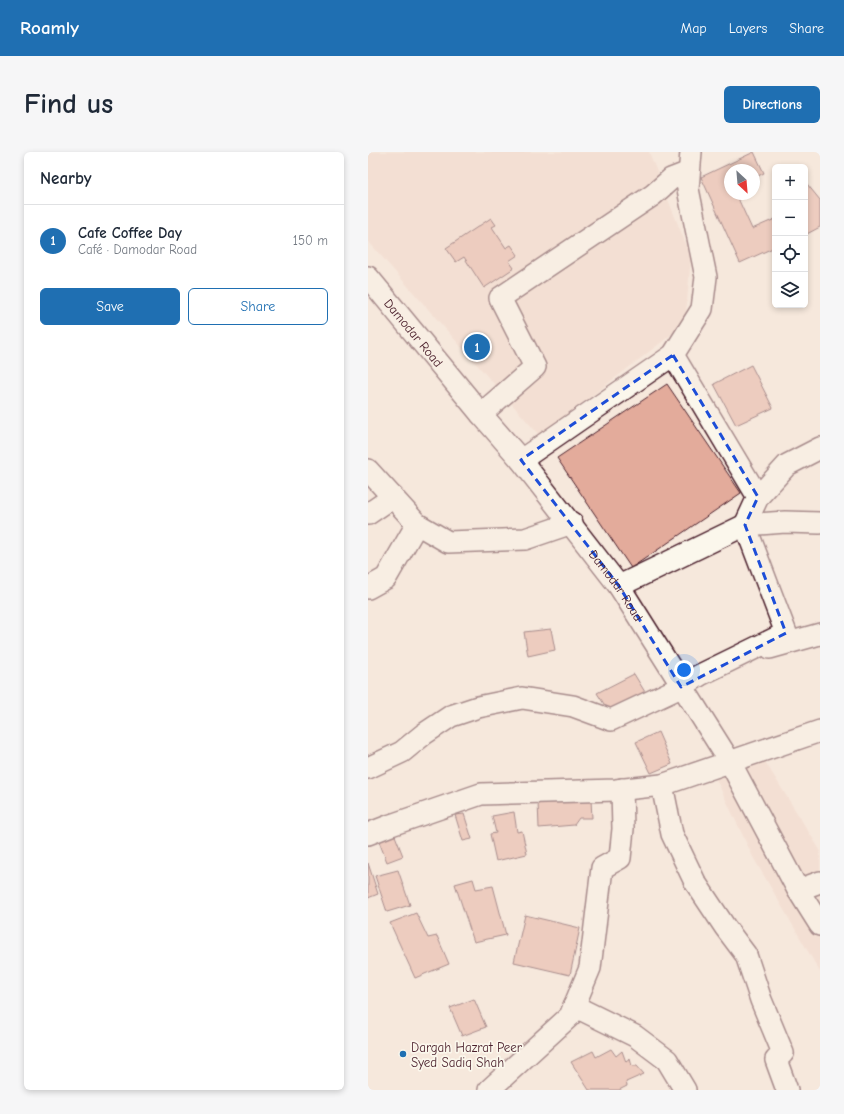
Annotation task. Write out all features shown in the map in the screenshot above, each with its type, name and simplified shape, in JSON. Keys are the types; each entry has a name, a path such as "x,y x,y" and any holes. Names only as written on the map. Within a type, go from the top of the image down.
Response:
{"street":[{"path":"521,460 673,355 702,309 706,278 688,189 690,162"},
{"path":"481,414 535,367 500,298 652,195 690,162"},
{"name":"Damodar Road","path":"368,277 521,460 572,523 619,586 681,687 730,762 798,890 820,925"},
{"path":"673,355 758,497"},
{"path":"368,768 402,752 424,734 451,716 478,707 522,698 573,706 611,720 681,687 700,675 786,633 745,525 758,497 787,464 820,448"},
{"path":"368,470 417,524 448,542 525,538 572,523"},
{"path":"368,514 393,497"},
{"path":"619,586 745,525 785,522 820,523"},
{"path":"368,588 386,578 417,524"},
{"path":"756,648 762,650 820,634"},
{"path":"368,834 481,794 616,790 622,788 662,785 820,731"},
{"path":"662,785 672,834 692,875 725,927 746,955 761,1000 783,1052 776,1060 787,1090"},
{"path":"489,1090 570,1016 590,968 602,868 620,858 623,829 622,788"},
{"path":"798,890 820,882"},
{"path":"574,1006 636,1036 667,1060 685,1090"}],"highlighted area":[{"path":"673,355 758,497 745,525 786,633 681,687 619,586 521,460"}],"shaded area":[{"path":"368,152 649,152 691,257 685,324 540,436 368,241"},
{"path":"764,760 820,850 820,972 753,857 715,777"}],"building":[{"path":"754,152 760,164 729,164"},
{"path":"760,165 764,173 760,175"},
{"path":"724,166 724,200 739,200 752,229 772,220 772,248 740,263 701,177"},
{"path":"808,185 820,200 820,227 808,233"},
{"path":"491,218 496,225 492,227 506,248 511,245 518,255 509,261 514,268 484,288 464,257 456,262 446,248"},
{"path":"751,365 773,408 736,425 714,384"},
{"path":"667,384 741,493 631,568 557,458"},
{"path":"551,629 555,650 528,656 524,632"},
{"path":"634,674 648,697 611,715 597,693"},
{"path":"658,732 672,764 651,773 636,742"},
{"path":"591,800 592,818 579,818 574,825 539,828 538,802"},
{"path":"514,812 517,832 522,831 527,854 496,861 490,834 496,833 492,816"},
{"path":"464,814 472,839 463,841 455,815"},
{"path":"394,833 403,856 387,862 378,839"},
{"path":"368,863 378,894 368,898"},
{"path":"398,870 410,905 387,912 375,876"},
{"path":"473,879 476,889 493,886 506,935 474,942 455,884"},
{"path":"416,913 428,938 437,936 449,964 415,978 390,923"},
{"path":"525,915 580,928 570,975 514,962"},
{"path":"474,999 486,1027 462,1036 450,1008"},
{"path":"611,1049 616,1056 622,1051 626,1062 630,1059 632,1066 637,1066 644,1074 626,1082 627,1086 619,1090 589,1090 571,1062 593,1051 596,1057"}],"place":[{"name":"Cafe Coffee Day","path":"477,347"},
{"name":"Dargah Hazrat Peer Syed Sadiq Shah","path":"403,1054"}]}
